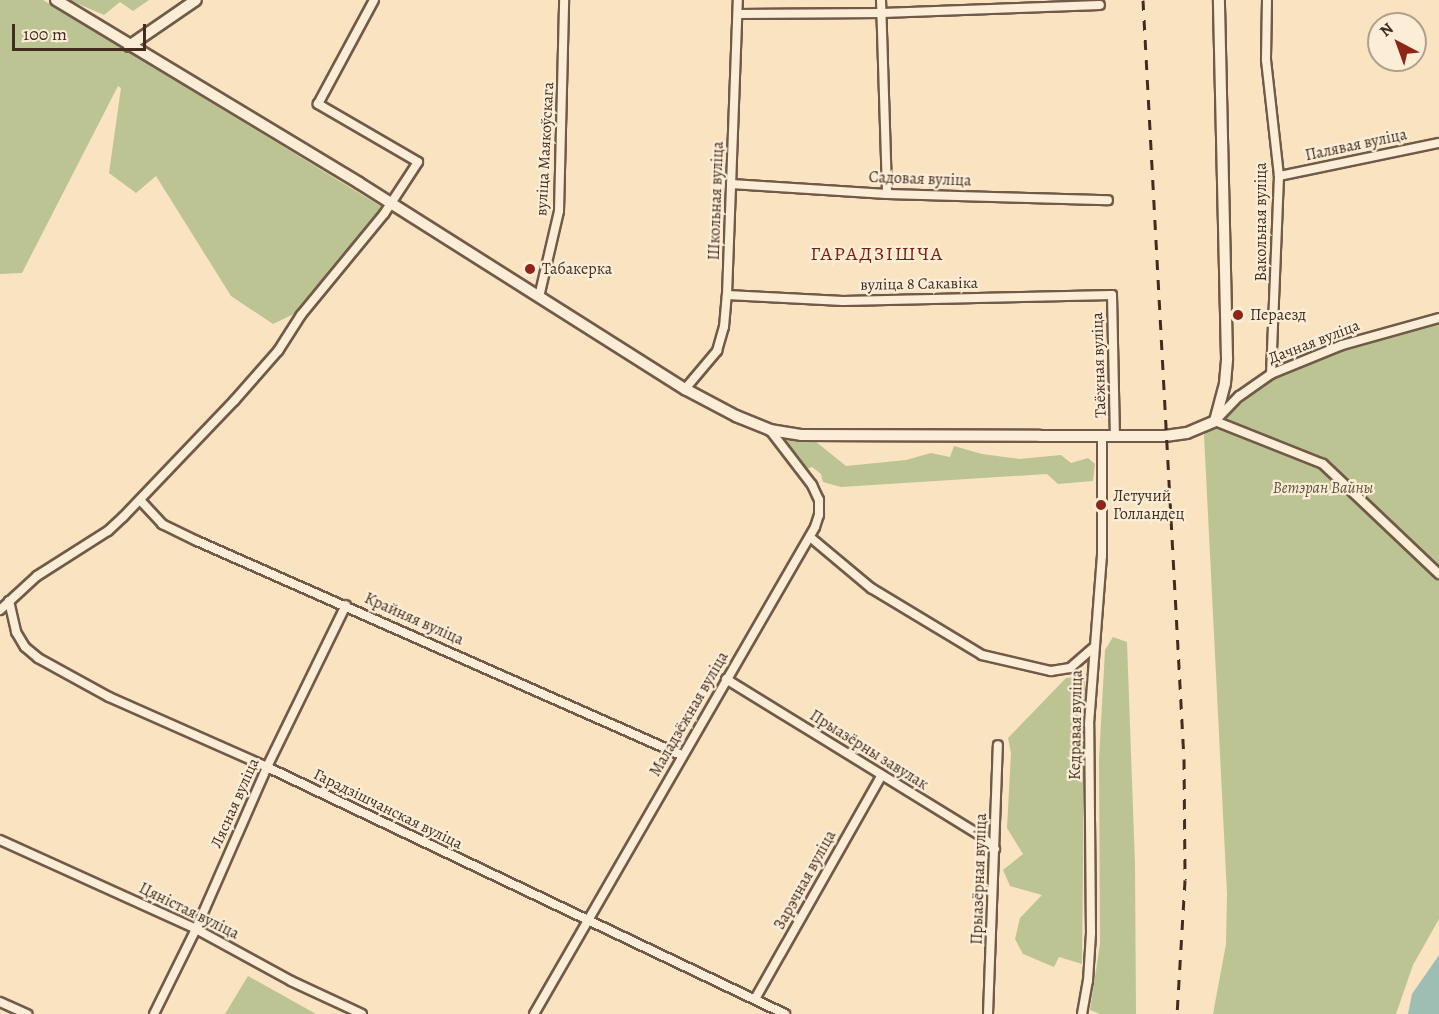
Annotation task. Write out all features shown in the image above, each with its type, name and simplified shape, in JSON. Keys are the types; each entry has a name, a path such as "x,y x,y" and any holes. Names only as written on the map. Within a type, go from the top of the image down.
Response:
{"main road":[{"path":"56,0 392,204 685,390 770,430 801,435 1102,436 1165,436 1187,433 1215,421 1225,382 1227,358 1219,0"},
{"path":"129,46 196,0"}],"street":[{"path":"0,610 37,576 108,531 140,500 278,351 301,315 392,204 418,162 318,104 374,0"},
{"name":"вуліца Маякоўскага","path":"539,297 559,211 564,0"},
{"name":"Школьная вуліца","path":"685,390 717,351 724,327 728,295 738,0"},
{"path":"881,0 887,194"},
{"name":"Вакольная вуліца","path":"1267,0 1266,60 1279,176 1271,374"},
{"path":"738,14 882,13 1100,5"},
{"name":"Палявая вуліца","path":"1279,176 1439,143"},
{"name":"Садовая вуліца","path":"731,184 887,194 1108,200"},
{"name":"вуліца 8 Сакавіка","path":"728,295 843,301 1112,295"},
{"name":"Таёжная вуліца","path":"1112,295 1115,435"},
{"name":"Дачная вуліца","path":"1215,421 1245,391 1271,374 1342,345 1439,318"},
{"path":"1215,421 1323,464 1439,574"},
{"name":"Маладзёжная вуліца","path":"534,1014 810,537 819,515 819,500 812,485 770,430"},
{"name":"Кедравая вуліца","path":"1082,1014 1091,933 1089,724 1101,556 1102,436"},
{"name":"Крайняя вуліца","path":"140,500 162,524 683,756"},
{"path":"810,537 871,588 982,655 1051,671 1070,668 1093,648"},
{"name":"Гарадзішчанская вуліца","path":"9,601 16,632 25,647 38,658 109,697 267,767 785,1014"},
{"name":"Лясная вуліца","path":"154,1014 196,929 267,767 346,605"},
{"name":"Прыазёрны завулак","path":"726,679 880,776 983,837 995,849"},
{"name":"Прыазёрная вуліца","path":"988,1014 998,745"},
{"name":"Зарэчная вуліца","path":"755,999 880,776"},
{"name":"Цяністая вуліца","path":"0,840 196,929 291,981 362,1014"},
{"path":"0,1002 22,1013"}],"green space":[{"path":"0,0 43,0 382,207 298,312 273,324 231,296 156,176 136,193 109,173 121,88 118,86 22,273 0,274"},
{"path":"69,0 149,0 133,11 120,2 104,15"},
{"name":"Ветэран Вайны","path":"1439,324 1439,919 1413,965 1396,1014 1213,1014 1226,944 1227,894 1204,435 1270,379 1329,354"},
{"path":"784,439 815,441 846,466 906,460 931,453 950,457 954,446 982,454 1019,459 1061,455 1071,463 1088,458 1095,464 1093,481 1058,484 1047,474 841,487 823,482 821,474 812,467 806,469"},
{"path":"1113,637 1127,642 1135,864 1136,1014 1100,1014 1090,1010 1100,944 1099,759 1105,650"},
{"path":"1085,676 1082,964 1059,957 1054,967 1023,954 1015,939 1020,918 1042,895 1010,886 1003,870 1023,854 1007,828 1011,753 1008,738 1066,678"},
{"path":"248,976 316,1014 225,1014"}],"water":[{"path":"1439,955 1439,1014 1408,1014 1412,994"}],"railway":[{"path":"1143,0 1184,759 1185,880 1177,1014"}],"place":[{"name":"Табакерка","path":"530,269"},
{"name":"Пераезд","path":"1238,315"},
{"name":"Летучий Голландец","path":"1101,505"}],"district":[{"name":"ГАРАДЗІШЧА","path":"877,253"}]}
